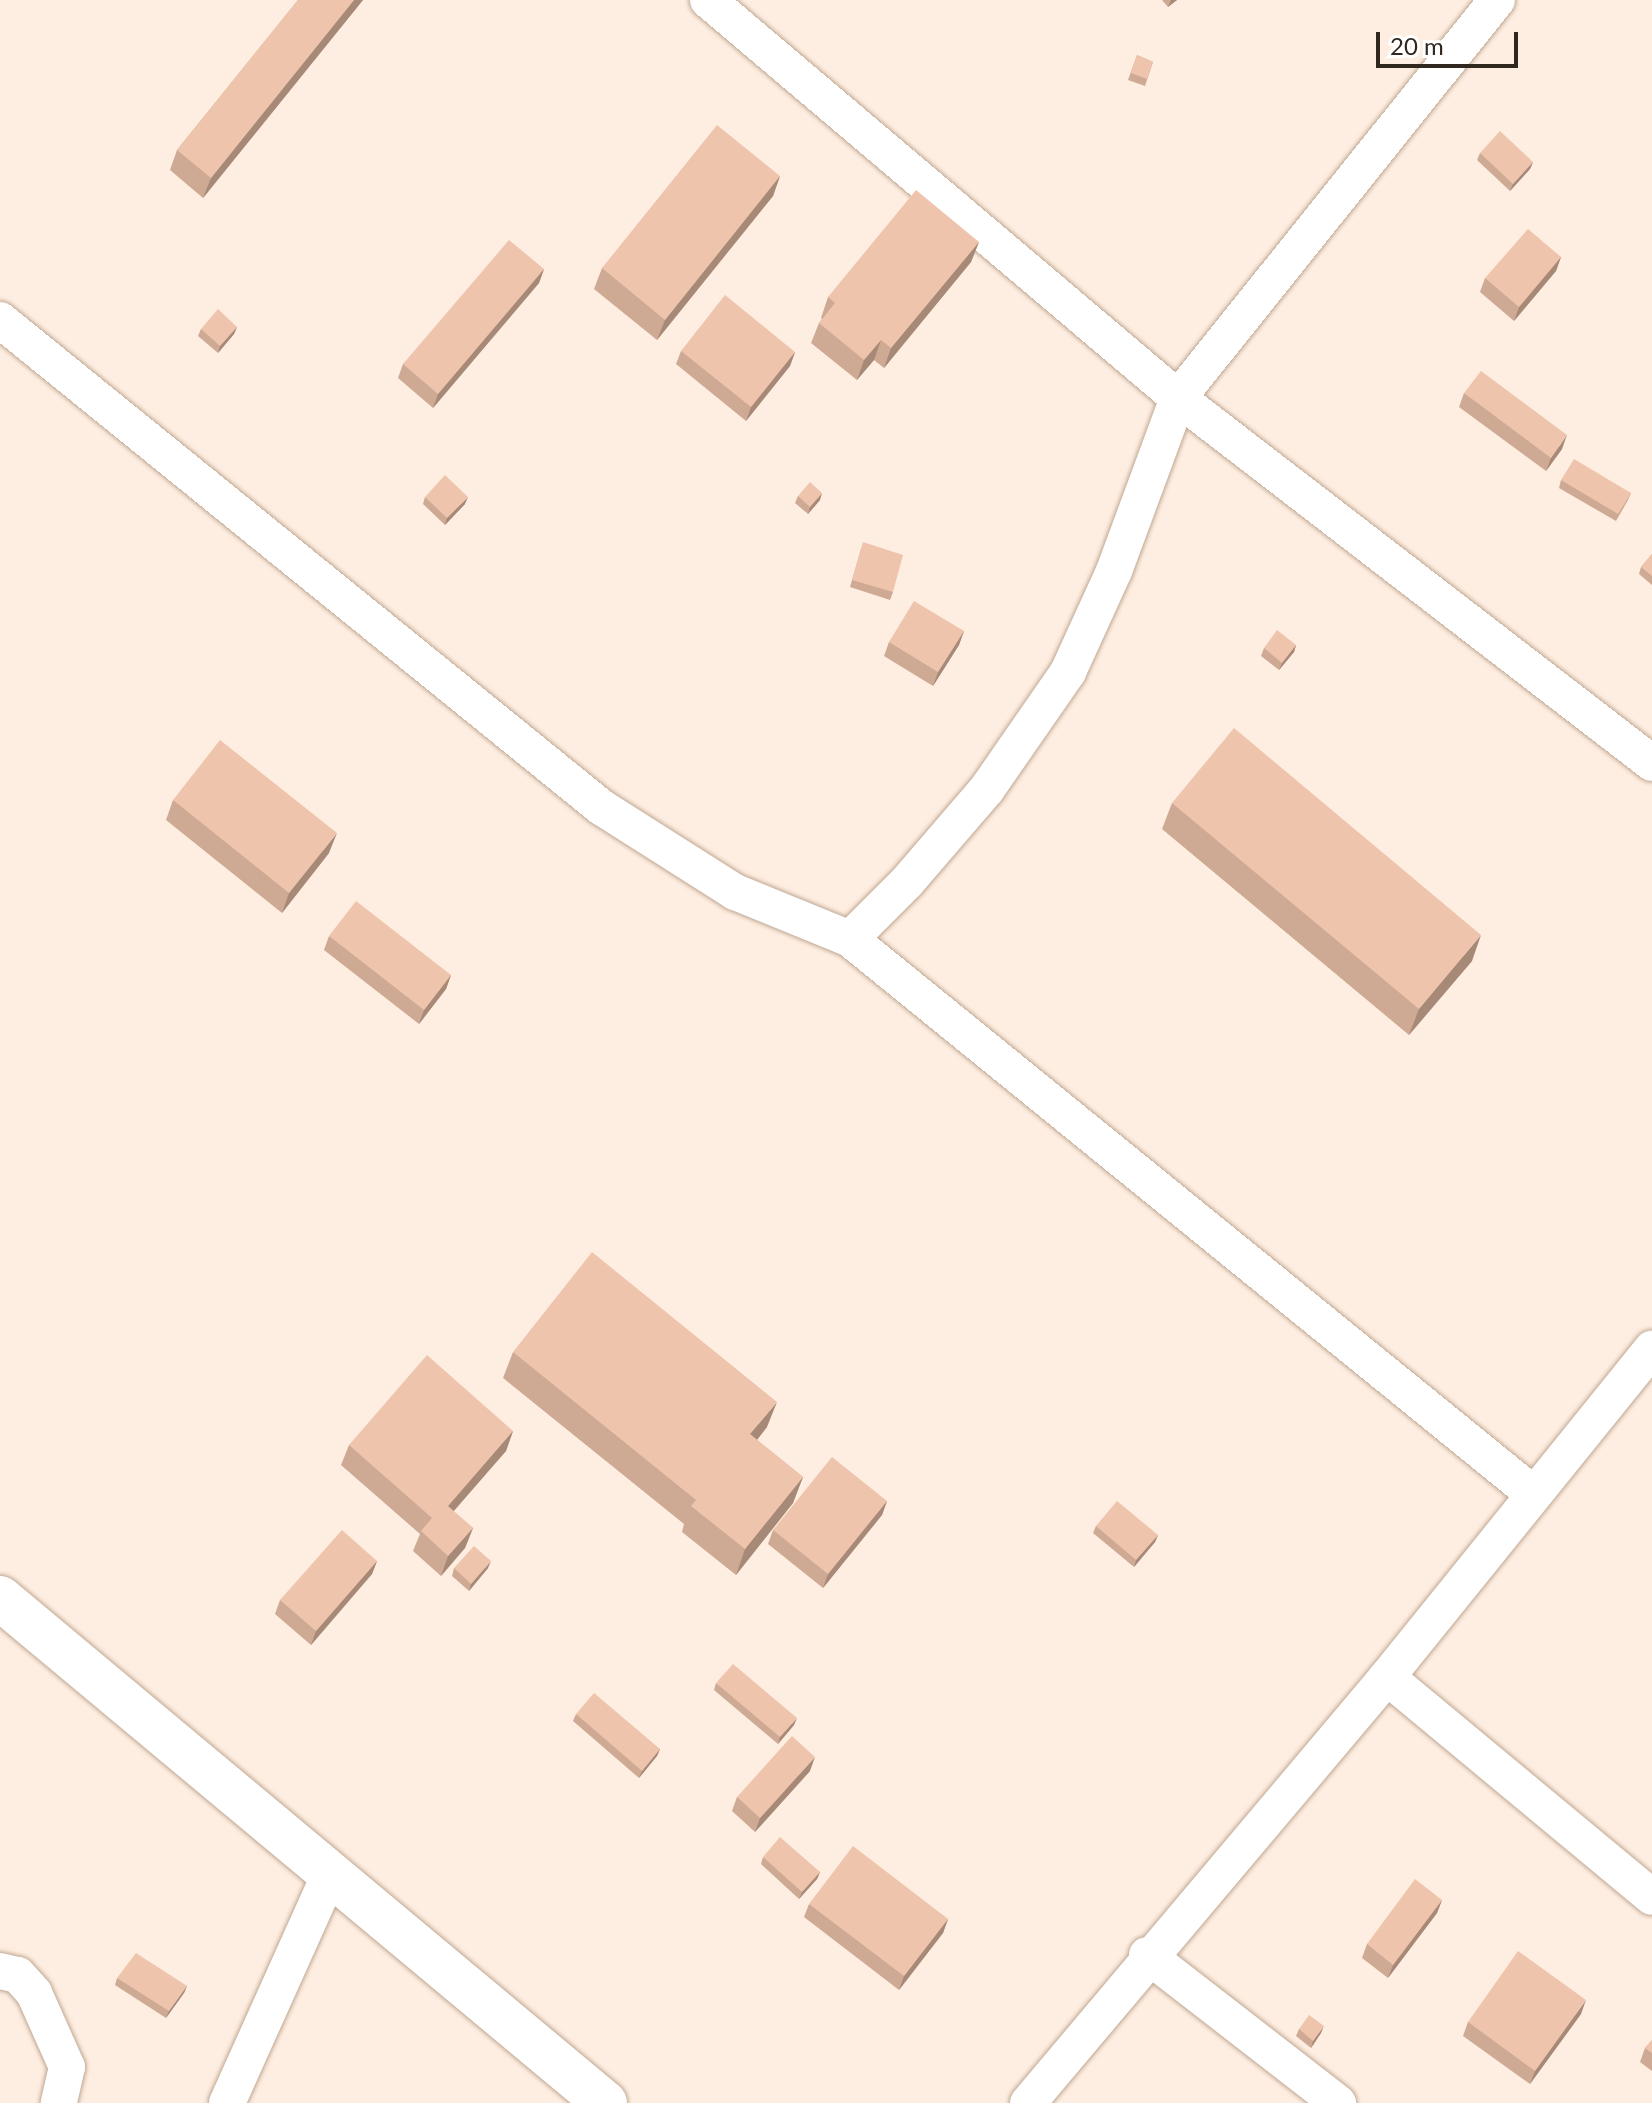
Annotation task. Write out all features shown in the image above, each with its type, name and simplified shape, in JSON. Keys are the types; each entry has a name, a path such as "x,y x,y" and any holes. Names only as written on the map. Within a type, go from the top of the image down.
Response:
{"main road":[{"path":"0,1598 605,2103"}],"street":[{"path":"708,0 1178,398 1652,763"},
{"path":"850,939 907,882 987,789 1068,672 1114,571 1178,398 1497,0"},
{"path":"0,320 601,807 735,892 850,939 1531,1492"},
{"path":"1028,2103 1147,1955 1387,1677 1531,1492 1652,1348"},
{"path":"1387,1677 1652,1897"},
{"path":"227,2103 331,1872"},
{"path":"1147,1955 1338,2103"},
{"path":"0,1971 18,1975 40,2005 67,2067 59,2103"}],"building":[{"path":"298,0 354,0 211,178 177,150"},
{"path":"1137,55 1153,62 1147,79 1131,73"},
{"path":"717,125 780,176 665,320 602,268"},
{"path":"1500,131 1533,162 1513,184 1480,153"},
{"path":"916,190 979,242 891,348 881,340 864,360 819,323 835,303 828,297"},
{"path":"1528,229 1561,257 1519,307 1485,278"},
{"path":"509,240 544,269 438,394 403,364"},
{"path":"725,295 795,352 751,407 681,351"},
{"path":"218,309 237,327 220,346 201,329"},
{"path":"1481,371 1567,435 1551,458 1464,393"},
{"path":"1574,459 1631,493 1618,514 1561,480"},
{"path":"445,475 468,497 447,518 425,497"},
{"path":"810,482 822,493 810,507 798,496"},
{"path":"863,542 903,555 893,592 852,580"},
{"path":"1652,554 1652,576 1641,567"},
{"path":"914,601 964,631 938,672 889,642"},
{"path":"1277,630 1296,645 1282,663 1264,648"},
{"path":"1234,728 1481,935 1419,1009 1172,803"},
{"path":"220,740 337,833 289,893 173,800"},
{"path":"356,901 451,975 424,1010 329,936"},
{"path":"592,1252 777,1402 750,1434 803,1477 745,1549 691,1506 696,1500 513,1352"},
{"path":"427,1355 513,1431 448,1506 473,1528 448,1556 421,1531 432,1518 349,1445"},
{"path":"832,1457 887,1501 828,1574 773,1530"},
{"path":"1117,1501 1158,1535 1136,1560 1096,1526"},
{"path":"342,1530 377,1561 316,1631 280,1600"},
{"path":"474,1546 491,1561 471,1584 454,1568"},
{"path":"733,1664 797,1718 780,1737 716,1683"},
{"path":"594,1693 660,1749 642,1771 576,1714"},
{"path":"792,1736 815,1757 760,1818 737,1797"},
{"path":"780,1837 820,1872 802,1892 763,1857"},
{"path":"853,1846 948,1919 904,1976 809,1904"},
{"path":"1415,1879 1442,1900 1393,1965 1367,1944"},
{"path":"1518,1951 1586,2000 1535,2071 1468,2022"},
{"path":"136,1953 187,1986 169,2011 117,1978"},
{"path":"1309,2015 1324,2026 1313,2041 1299,2029"},
{"path":"1652,2040 1652,2053 1645,2048"}]}
